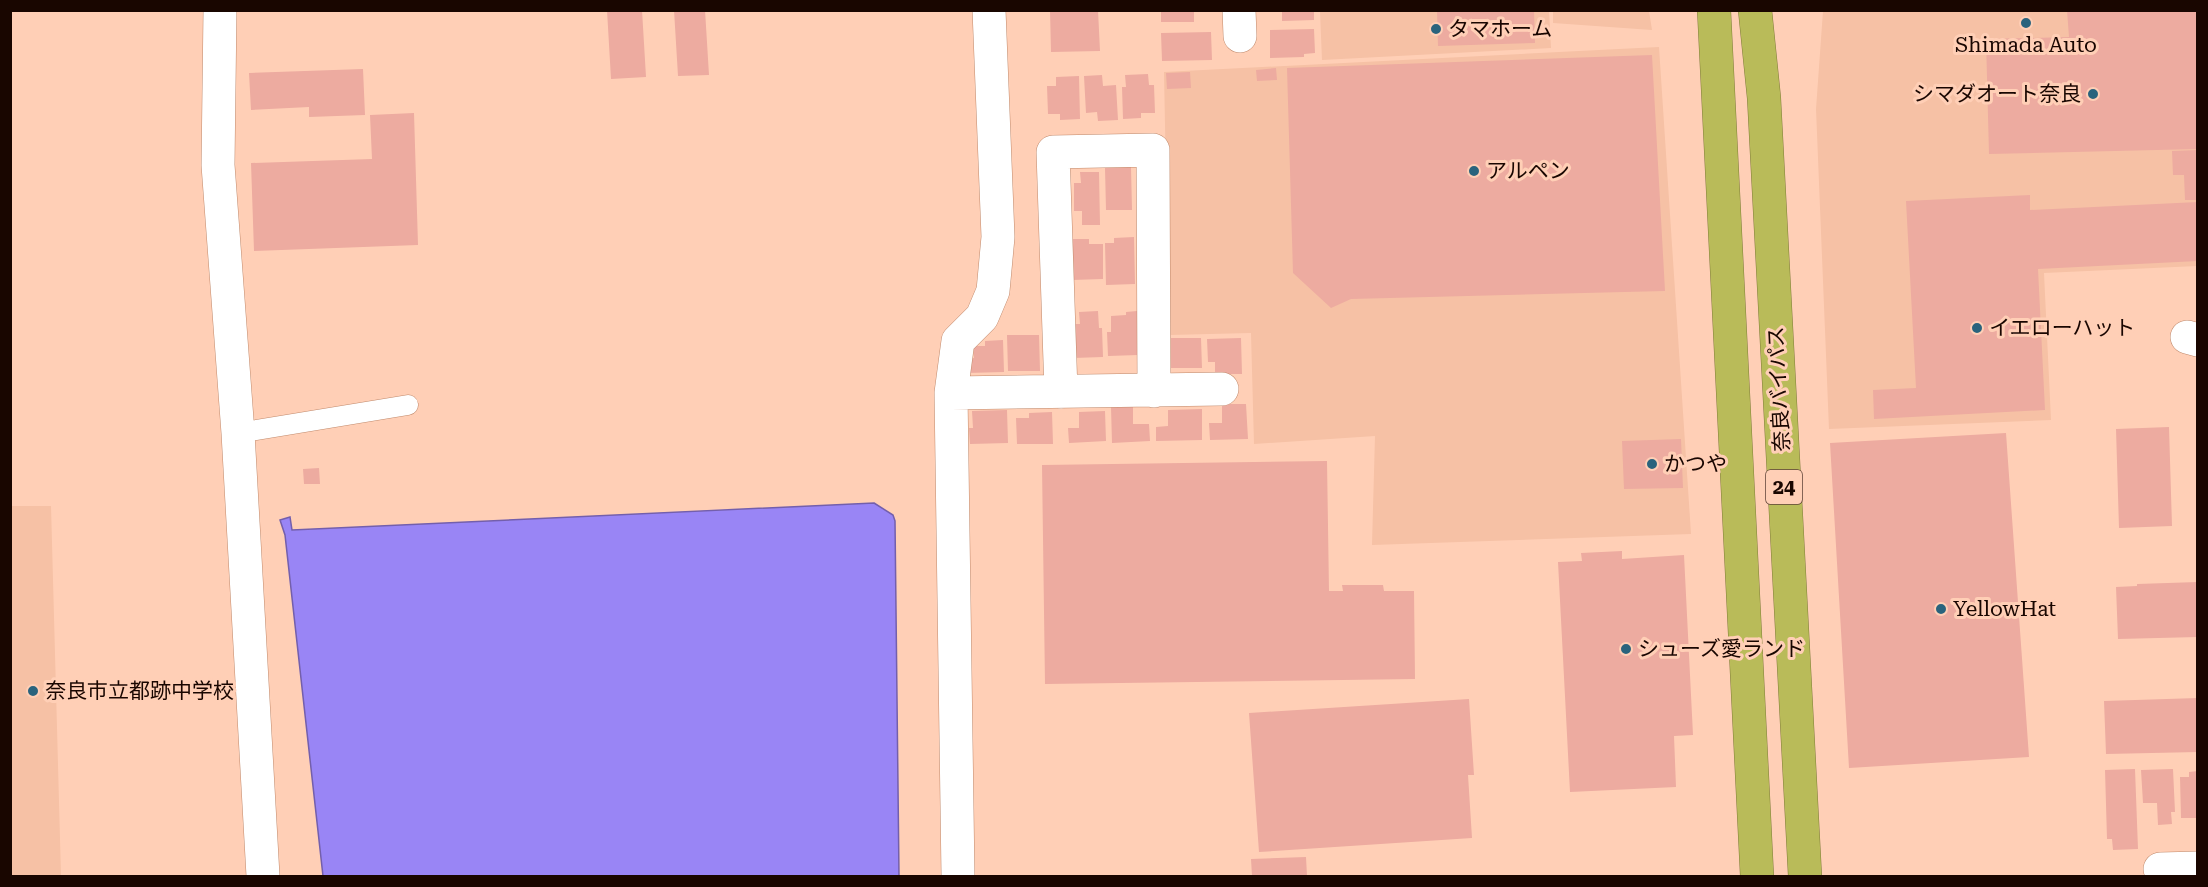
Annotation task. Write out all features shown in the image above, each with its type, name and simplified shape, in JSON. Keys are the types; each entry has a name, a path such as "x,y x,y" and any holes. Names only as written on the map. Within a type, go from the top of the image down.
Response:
{"highway":[{"name":"24","path":"1714,10 1757,876"},
{"name":"奈良バイパス","path":"1755,10 1764,98 1805,876"},
{"path":"1764,98 1771,54 1773,10"}],"street":[{"path":"220,10 218,165 238,433 263,876"},
{"path":"958,876 951,393 958,341 982,317 993,291 998,237 989,10"},
{"path":"1061,392 1053,152 1153,150 1154,391"},
{"path":"951,393 1222,389"},
{"path":"2160,869 2198,868"}],"lane":[{"path":"238,433 408,405"}],"shaded area":[{"name":"タマホーム","path":"1320,11 1549,11 1551,48 1322,60"},
{"path":"1553,11 1649,11 1652,30 1553,23"},
{"path":"1823,11 2197,11 2197,266 2044,273 2051,420 1829,429 1816,109"},
{"path":"1659,47 1691,534 1372,545 1375,436 1254,444 1251,333 1169,335 1164,72"},
{"path":"874,503 893,515 895,521 899,876 323,876 285,535 280,520 290,517 292,530"},
{"name":"奈良市立都跡中学校","path":"11,506 51,506 61,876 11,876"}],"building":[{"path":"607,10 642,10 646,77 611,79"},
{"path":"674,10 705,10 709,75 678,76"},
{"path":"1050,10 1098,10 1100,51 1051,52"},
{"path":"1161,10 1194,10 1194,22 1161,22"},
{"path":"1282,10 1314,10 1314,20 1282,21"},
{"path":"1437,10 1534,10 1535,43 1438,46"},
{"name":"シマダオート奈良","path":"2067,10 2198,10 2198,149 1989,154 1986,39 2069,37"},
{"path":"1314,29 1315,53 1304,54 1304,57 1270,58 1270,30"},
{"path":"1211,32 1212,60 1162,61 1161,33"},
{"name":"アルペン","path":"1652,55 1665,291 1351,299 1331,308 1293,273 1287,68"},
{"path":"1276,68 1277,80 1257,81 1256,70"},
{"path":"363,69 365,115 309,117 309,107 251,110 249,73"},
{"path":"1190,72 1191,88 1167,89 1166,73"},
{"path":"1148,74 1149,85 1154,85 1155,113 1141,113 1141,118 1123,119 1122,87 1126,87 1125,75"},
{"path":"1102,75 1103,86 1116,85 1118,120 1098,121 1097,112 1086,113 1084,76"},
{"path":"1079,76 1080,119 1060,120 1060,114 1048,114 1047,86 1056,86 1056,77"},
{"path":"414,113 418,245 254,251 251,163 372,159 370,115"},
{"path":"2198,150 2198,200 2185,200 2184,175 2173,175 2172,151"},
{"path":"1131,167 1132,210 1106,210 1105,168"},
{"path":"1080,172 1099,172 1100,225 1082,225 1082,211 1074,211 1074,183 1081,183"},
{"name":"イエローハット","path":"2030,195 2030,210 2198,202 2198,261 2038,269 2045,410 1874,419 1873,390 1916,388 1906,201"},
{"path":"1134,237 1135,284 1106,285 1105,243 1114,243 1114,238"},
{"path":"1072,239 1089,239 1089,244 1103,244 1103,279 1072,280"},
{"path":"1098,311 1099,328 1102,328 1103,357 1073,358 1072,324 1080,324 1079,312"},
{"path":"1137,311 1138,355 1108,356 1107,332 1111,332 1111,316 1126,315 1126,312"},
{"path":"1007,335 1039,335 1040,371 1008,371"},
{"path":"1171,338 1201,338 1202,368 1171,368"},
{"path":"1241,338 1242,374 1215,374 1215,362 1208,362 1207,339"},
{"path":"1003,340 1004,372 966,373 966,358 974,358 973,346 985,346 985,341"},
{"path":"1222,404 1246,404 1248,439 1210,440 1209,423 1222,423"},
{"path":"1133,406 1133,424 1149,424 1150,441 1112,443 1111,407"},
{"path":"1202,409 1202,440 1156,441 1156,427 1168,426 1168,410"},
{"path":"1007,410 1008,443 970,444 969,428 973,428 972,411"},
{"path":"1105,411 1106,441 1069,443 1068,428 1079,428 1079,412"},
{"path":"1052,412 1053,444 1017,444 1016,418 1029,418 1029,413"},
{"path":"2169,427 2172,526 2119,528 2116,429"},
{"path":"2006,433 2029,757 1849,768 1830,443"},
{"name":"かつや","path":"1681,439 1683,488 1624,489 1622,441"},
{"path":"1327,461 1329,591 1343,591 1342,585 1383,585 1384,591 1414,591 1415,679 1045,684 1042,465"},
{"path":"319,468 320,484 304,484 303,469"},
{"name":"シューズ愛ランド","path":"1622,551 1622,559 1684,555 1693,735 1674,736 1676,787 1570,792 1558,562 1582,561 1581,553"},
{"path":"2198,582 2198,637 2118,639 2116,587"},
{"path":"2198,698 2198,752 2106,754 2104,701"},
{"path":"1469,699 1474,775 1468,775 1472,838 1259,852 1249,713"},
{"path":"2135,769 2138,849 2113,850 2112,839 2107,839 2105,770"},
{"path":"2173,769 2175,812 2171,812 2172,824 2158,825 2157,803 2143,803 2141,770"},
{"path":"2198,771 2198,818 2181,818 2180,777 2189,777 2189,772"},
{"path":"1306,857 1307,876 1252,876 1251,859"}],"place":[{"name":"Shimada Auto","path":"2026,23"},
{"name":"タマホーム","path":"1436,29"},
{"name":"シマダオート奈良","path":"2093,94"},
{"name":"アルペン","path":"1474,171"},
{"name":"イエローハット","path":"1977,328"},
{"name":"かつや","path":"1652,464"},
{"name":"YellowHat","path":"1941,609"},
{"name":"シューズ愛ランド","path":"1626,649"},
{"name":"奈良市立都跡中学校","path":"33,691"}]}
